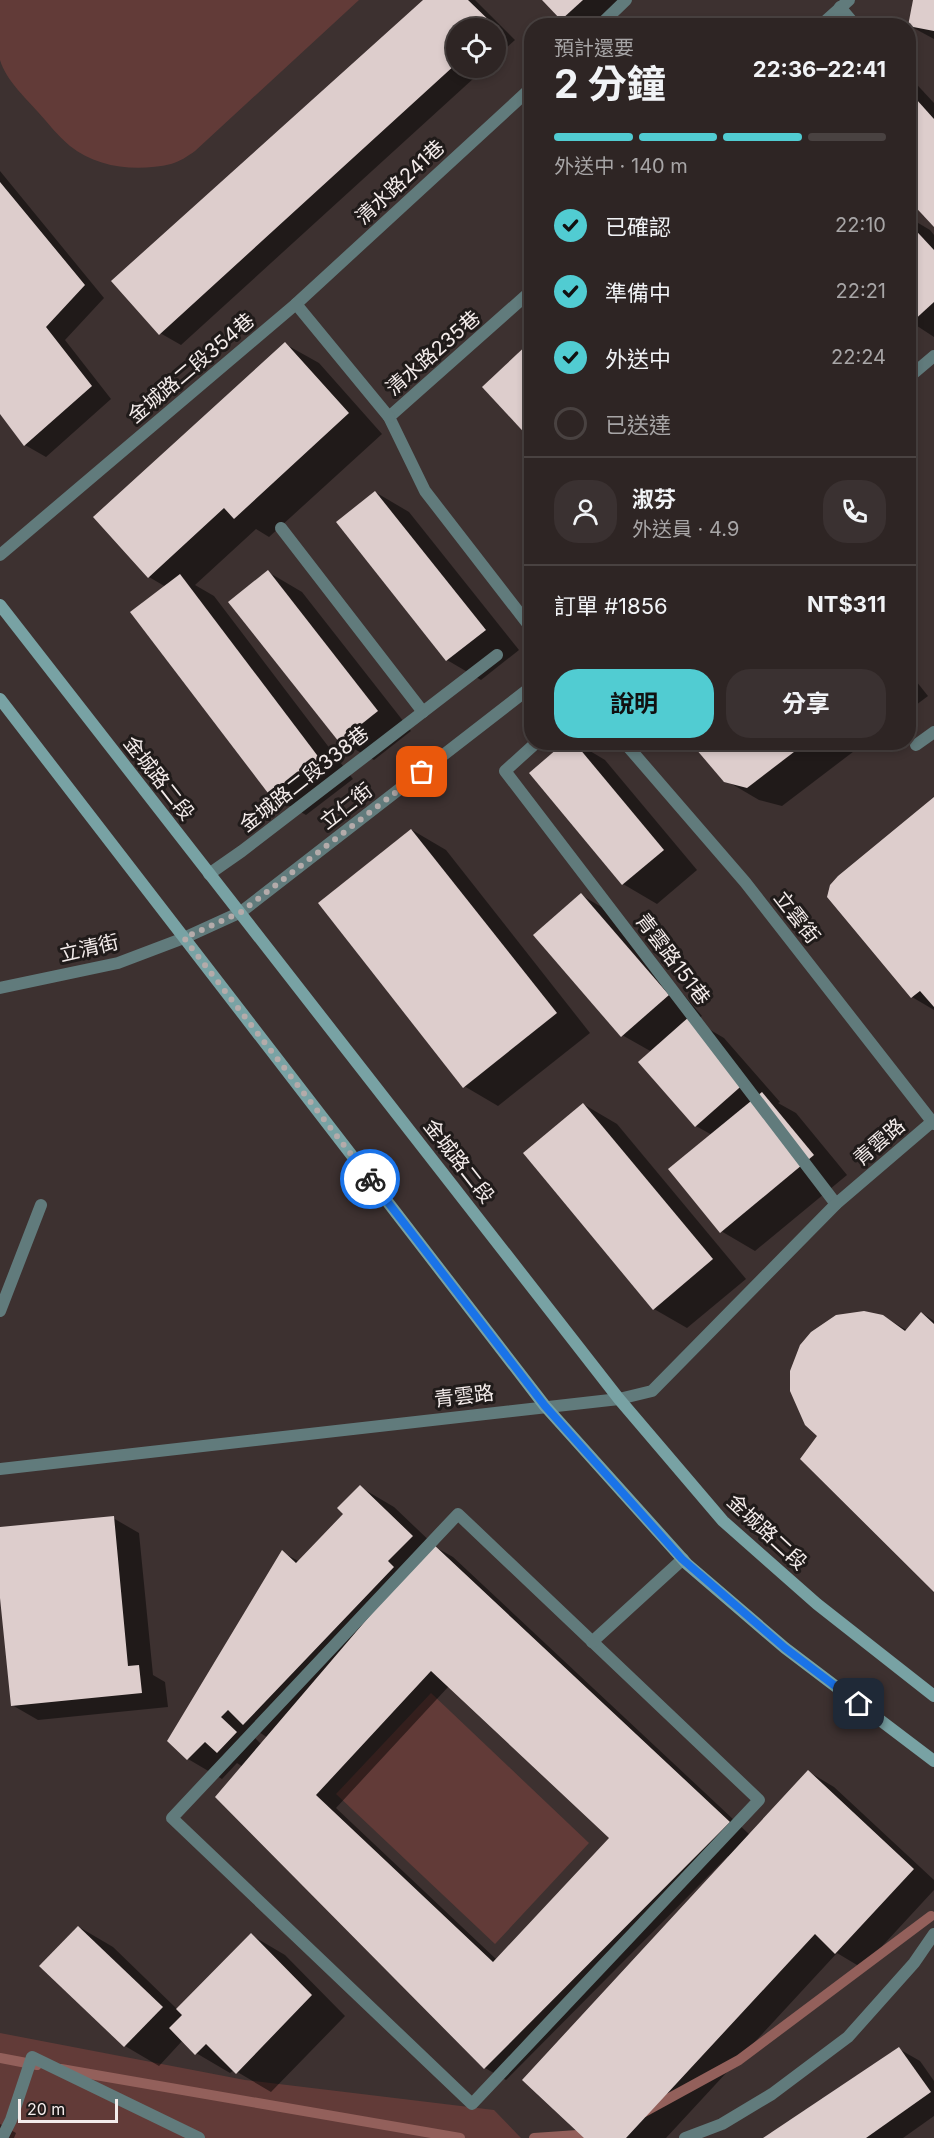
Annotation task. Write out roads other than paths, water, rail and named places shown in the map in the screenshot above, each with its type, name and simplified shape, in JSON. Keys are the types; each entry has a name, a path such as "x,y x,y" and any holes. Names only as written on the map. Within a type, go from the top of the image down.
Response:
{"main road":[{"name":"金城路二段","path":"0,605 620,1399 723,1521 817,1604 934,1696"},
{"path":"0,699 545,1406 682,1559 785,1648 934,1761"}],"street":[{"path":"607,18 626,0"},
{"path":"829,18 844,4 852,18"},
{"name":"清水路241巷","path":"296,304 524,94"},
{"name":"清水路235巷","path":"524,297 390,417 425,491 524,619"},
{"path":"296,304 390,417"},
{"name":"金城路二段354巷","path":"0,555 296,304"},
{"path":"916,371 934,356"},
{"path":"280,528 423,712"},
{"name":"金城路二段338巷","path":"209,874 497,655"},
{"name":"立仁街","path":"184,938 241,912 524,692"},
{"path":"916,745 934,732"},
{"name":"青雲路151巷","path":"528,750 505,771 836,1204"},
{"name":"立雲街","path":"631,750 745,882 934,1122"},
{"name":"立清街","path":"0,988 118,963 184,938"},
{"name":"青雲路","path":"0,1469 620,1399 652,1390 836,1204 934,1122"},
{"path":"0,1311 41,1205"},
{"path":"458,1514 592,1642 759,1800 472,2104 172,1818 458,1514"},
{"path":"592,1642 682,1559"},
{"path":"685,2138 722,2124 762,2100 848,2037 914,1963 934,1934"},
{"path":"2,2138 11,2120 32,2057 199,2138"}],"waterway":[{"path":"644,2112 739,2060 931,1916"},
{"path":"0,2058 37,2065"},
{"path":"61,2069 460,2138"},
{"path":"534,2138 592,2134"}]}
